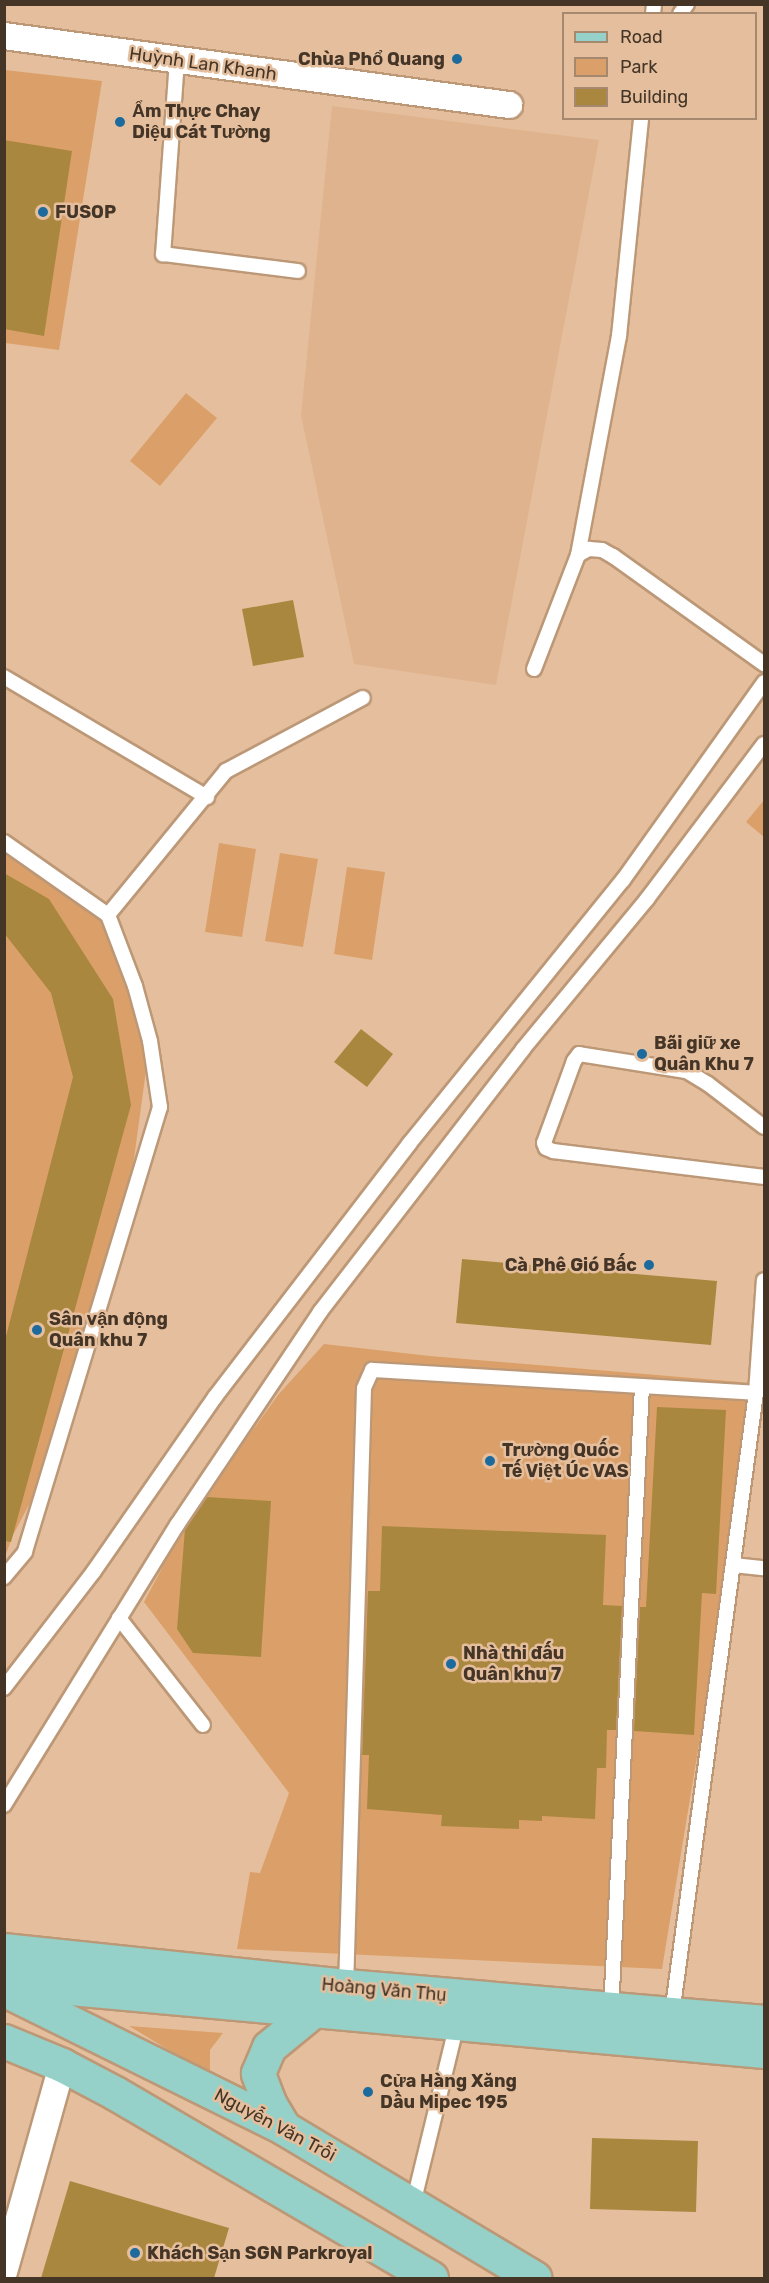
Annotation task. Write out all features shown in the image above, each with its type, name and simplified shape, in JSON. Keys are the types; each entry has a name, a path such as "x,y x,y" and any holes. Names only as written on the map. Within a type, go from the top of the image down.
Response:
{"main road":[{"name":"Hoàng Văn Thụ","path":"4,1950 457,2023 610,2024"},
{"name":"Hoàng Văn Thụ","path":"4,1982 335,2003 671,2029 765,2051"},
{"name":"Nguyễn Văn Trỗi","path":"4,1990 284,2128 535,2278"},
{"path":"284,2128 270,2105 258,2073 269,2047 335,2003"},
{"name":"Hoàng Văn Thụ","path":"671,2029 765,2022"},
{"path":"4,2041 62,2066 115,2093 431,2278"}],"street":[{"name":"Huỳnh Lan Khanh","path":"4,36 509,105"},
{"path":"4,2272 62,2066"}],"lane":[{"path":"177,60 163,254 298,271"},
{"path":"534,669 578,555 619,336 641,120"},
{"path":"578,555 589,549 602,550 613,556 765,664"},
{"path":"4,677 207,797"},
{"path":"4,1688 94,1572 215,1397 409,1144 622,880 765,682"},
{"path":"108,915 226,771 363,698"},
{"path":"4,1805 177,1525 320,1312 523,1049 647,899 765,744"},
{"path":"4,842 108,915 135,986 150,1041 160,1107 25,1552 4,1577"},
{"path":"765,1127 708,1084 686,1071 579,1054 574,1061 544,1143 546,1148 554,1151 765,1177"},
{"path":"671,2029 756,1393 765,1280"},
{"path":"335,2003 364,1388 372,1370 756,1393"},
{"path":"610,2024 642,1386"},
{"path":"733,1565 765,1568"},
{"path":"119,1618 203,1725"},
{"path":"413,2204 457,2023"}],"shaded area":[{"path":"332,106 599,140 496,685 354,664 301,415"}],"green space":[{"name":"FUSOP","path":"5,70 102,81 59,350 5,343"},
{"path":"186,393 217,418 160,486 130,461"},
{"path":"764,800 764,837 746,822"},
{"name":"Sân vận động Quân khu 7","path":"5,841 108,915 150,1041 125,1225 55,1456 13,1535 5,1557"},
{"path":"219,843 256,849 242,937 205,932"},
{"path":"280,853 318,859 303,947 265,941"},
{"path":"347,867 385,872 372,960 334,954"},
{"name":"Nhà thi đấu Quân khu 7","path":"324,1344 430,1356 752,1383 702,1726 662,1969 237,1949 250,1872 260,1873 289,1793 144,1602 186,1523 278,1395"},
{"path":"129,2026 223,2033 210,2050 210,2075"}],"building":[{"path":"4,140 72,151 44,336 4,329"},
{"path":"293,600 304,657 253,666 242,609"},
{"name":"Sân vận động Quân khu 7","path":"4,873 49,899 113,999 131,1105 11,1542 4,1541 4,1344 73,1077 51,993 4,933"},
{"path":"361,1029 393,1054 367,1087 334,1062"},
{"path":"462,1259 717,1281 711,1345 456,1323"},
{"path":"657,1407 726,1410 716,1594 702,1593 694,1735 634,1731 640,1607 646,1607"},
{"path":"207,1497 271,1501 261,1657 193,1653 177,1629 185,1529"},
{"path":"382,1526 606,1535 603,1605 622,1606 616,1730 607,1730 606,1768 597,1768 595,1819 542,1816 542,1821 519,1820 519,1829 441,1826 442,1815 367,1809 369,1755 362,1755 368,1591 380,1591"},
{"path":"592,2138 698,2141 696,2212 590,2209"},
{"name":"Khách Sạn SGN Parkroyal","path":"70,2181 229,2228 214,2278 41,2278"}],"place":[{"name":"Chùa Phổ Quang","path":"457,59"},
{"name":"Ẩm Thực Chay Diệu Cát Tường","path":"120,122"},
{"name":"FUSOP","path":"43,212"},
{"name":"Bãi giữ xe Quân Khu 7","path":"642,1054"},
{"name":"Cà Phê Gió Bấc","path":"649,1265"},
{"name":"Sân vận động Quân khu 7","path":"37,1330"},
{"name":"Trường Quốc Tế Việt Úc VAS","path":"490,1461"},
{"name":"Nhà thi đấu Quân khu 7","path":"451,1664"},
{"name":"Cửa Hàng Xăng Dầu Mipec 195","path":"368,2092"},
{"name":"Khách Sạn SGN Parkroyal","path":"135,2253"}]}
